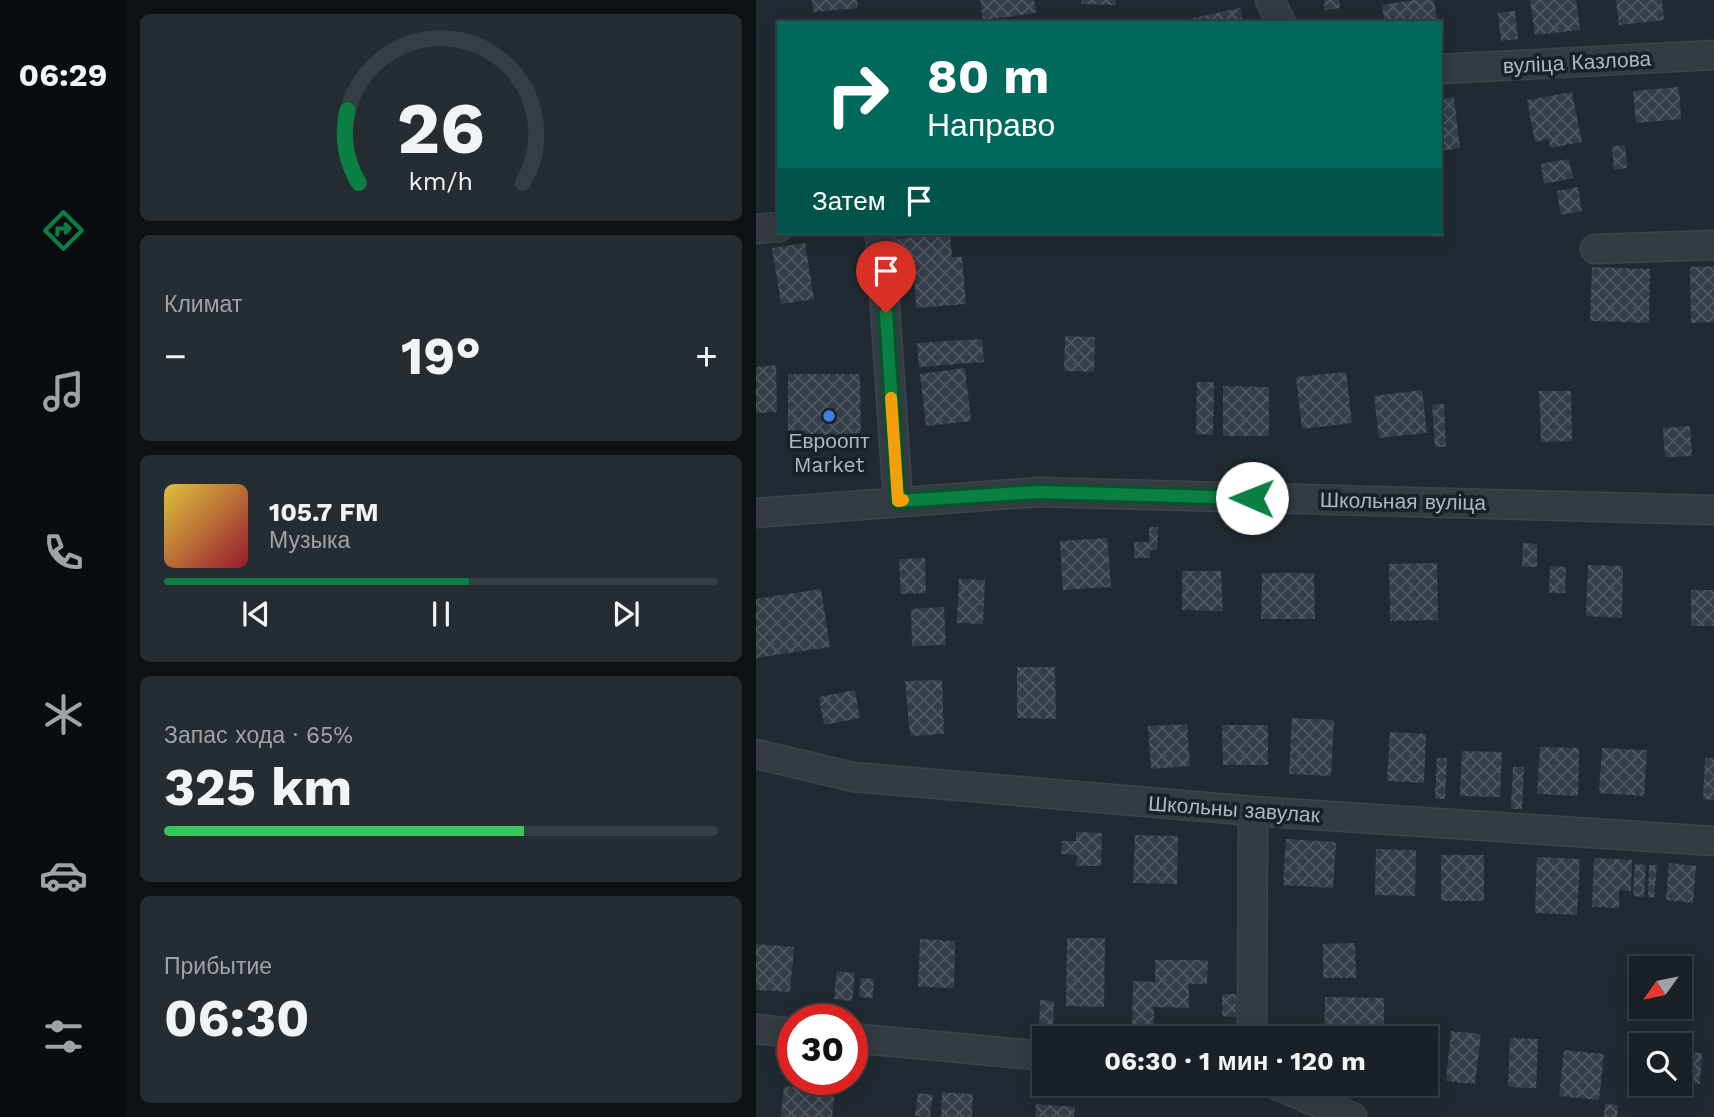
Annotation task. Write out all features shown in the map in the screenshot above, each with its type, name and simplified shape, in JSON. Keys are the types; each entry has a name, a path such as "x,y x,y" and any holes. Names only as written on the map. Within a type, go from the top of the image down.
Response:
{"street":[{"path":"1270,0 1280,21"},
{"name":"вуліца Казлова","path":"1442,69 1714,55"},
{"path":"756,229 777,227"},
{"path":"880,235 898,501"},
{"path":"1595,249 1714,245"},
{"name":"Школьная вуліца","path":"756,513 1039,492 1714,510"},
{"name":"Школьны завулак","path":"756,754 853,777 1253,811 1714,841"},
{"path":"1252,1026 1253,811"},
{"path":"756,1029 777,1031"},
{"path":"868,1039 1032,1055"},
{"path":"1303,1096 1352,1117"}],"building":[{"path":"812,0 857,0 858,8 813,12"},
{"path":"980,0 1034,0 1036,13 983,20"},
{"path":"1081,0 1116,0 1115,5 1081,4"},
{"path":"1324,0 1339,0 1340,8 1325,10"},
{"path":"1434,0 1438,21 1385,21 1382,5"},
{"path":"1530,0 1576,0 1580,30 1535,35"},
{"path":"1616,0 1662,0 1664,20 1619,25"},
{"path":"1240,8 1243,21 1190,21"},
{"path":"1515,11 1518,39 1501,41 1498,13"},
{"path":"1679,87 1681,119 1636,123 1633,91"},
{"path":"1572,92 1582,142 1550,148 1549,139 1535,142 1527,100"},
{"path":"1454,97 1460,148 1442,151 1442,99"},
{"path":"1625,145 1627,168 1614,170 1612,146"},
{"path":"1569,159 1573,178 1544,184 1541,164"},
{"path":"1578,187 1582,211 1561,215 1557,191"},
{"path":"950,235 952,257 962,257 966,304 916,308 914,268 895,269 893,239"},
{"path":"805,243 814,299 781,304 772,248"},
{"path":"1714,266 1714,322 1691,323 1690,267"},
{"path":"1592,267 1650,269 1649,323 1590,321"},
{"path":"1065,336 1095,337 1094,372 1064,371"},
{"path":"982,339 984,362 919,367 917,343"},
{"path":"776,365 777,412 756,413 756,367"},
{"path":"965,368 971,421 926,426 920,374"},
{"path":"1346,372 1352,423 1302,429 1296,377"},
{"path":"788,374 860,374 861,448 788,448"},
{"path":"1197,382 1214,382 1213,435 1196,434"},
{"path":"1223,386 1269,387 1269,436 1223,436"},
{"path":"1422,390 1427,433 1379,438 1374,396"},
{"path":"1539,391 1571,391 1572,441 1541,442"},
{"path":"1444,404 1446,447 1435,447 1432,405"},
{"path":"1690,426 1692,456 1665,457 1663,428"},
{"path":"1149,527 1158,527 1157,550 1150,550 1150,558 1134,558 1134,542 1149,542"},
{"path":"1107,538 1111,587 1063,590 1060,541"},
{"path":"1523,543 1537,544 1537,567 1522,567"},
{"path":"925,558 926,593 901,594 899,559"},
{"path":"1437,563 1438,620 1390,621 1389,564"},
{"path":"1588,565 1623,566 1622,618 1586,616"},
{"path":"1550,566 1566,567 1565,593 1549,593"},
{"path":"1182,571 1221,571 1223,611 1182,610"},
{"path":"1262,573 1314,573 1315,619 1261,619"},
{"path":"959,579 985,580 983,624 957,623"},
{"path":"821,589 830,647 756,658 756,599"},
{"path":"1691,590 1714,590 1714,626 1691,626"},
{"path":"944,607 946,645 912,646 911,609"},
{"path":"1017,667 1055,667 1056,719 1017,718"},
{"path":"942,680 944,734 910,736 905,681"},
{"path":"855,690 860,718 824,725 819,697"},
{"path":"1292,718 1334,720 1331,776 1289,774"},
{"path":"1187,724 1190,766 1151,769 1148,726"},
{"path":"1222,725 1268,725 1268,765 1223,765"},
{"path":"1390,732 1426,734 1424,783 1387,781"},
{"path":"1540,747 1579,748 1578,796 1537,794"},
{"path":"1602,748 1647,750 1644,796 1599,793"},
{"path":"1462,751 1502,752 1500,797 1460,796"},
{"path":"1437,758 1447,758 1445,799 1435,799"},
{"path":"1705,758 1714,758 1714,800 1703,799"},
{"path":"1513,767 1524,767 1522,809 1511,809"},
{"path":"1076,832 1102,833 1101,866 1076,866 1077,855 1061,854 1062,841 1076,841"},
{"path":"1135,835 1178,836 1177,884 1133,883"},
{"path":"1286,839 1336,842 1333,888 1283,885"},
{"path":"1376,849 1416,850 1415,896 1375,895"},
{"path":"1441,855 1484,855 1484,901 1441,901"},
{"path":"1537,857 1580,859 1577,915 1535,913"},
{"path":"1594,858 1632,860 1631,891 1619,890 1619,908 1592,907"},
{"path":"1669,863 1696,866 1693,903 1666,900"},
{"path":"1635,864 1646,865 1644,897 1633,896"},
{"path":"1649,865 1657,865 1654,898 1648,897"},
{"path":"1067,938 1105,938 1104,1007 1066,1006"},
{"path":"920,939 955,941 954,988 918,987"},
{"path":"1355,943 1356,978 1323,978 1323,944"},
{"path":"756,944 794,947 790,992 756,990"},
{"path":"1155,960 1208,960 1207,984 1189,984 1189,1008 1154,1007 1154,1026 1132,1026 1133,981 1155,982"},
{"path":"837,971 855,973 852,1001 834,999"},
{"path":"861,978 874,979 873,998 859,997"},
{"path":"1222,994 1236,994 1236,1017 1222,1016"},
{"path":"1325,997 1384,998 1384,1026 1324,1026"},
{"path":"1040,1000 1054,1001 1053,1026 1039,1026"},
{"path":"1451,1031 1481,1034 1475,1084 1446,1081"},
{"path":"1510,1038 1538,1039 1536,1088 1508,1087"},
{"path":"1564,1050 1604,1054 1599,1100 1559,1096"},
{"path":"1692,1052 1702,1053 1700,1084 1692,1083"},
{"path":"942,1092 973,1094 972,1117 941,1117"},
{"path":"918,1093 933,1095 930,1117 915,1116"},
{"path":"783,1095 835,1095 832,1117 781,1117"},
{"path":"1036,1104 1075,1107 1074,1117 1035,1117"},
{"path":"1605,1104 1618,1105 1617,1117 1604,1117"}],"slow traffic":[{"path":"891,398 898,501 903,500"}],"place":[{"name":"Евроопт Market","path":"829,416"}],"route":[{"path":"886,313 898,501 1039,492 1252,498"}]}
